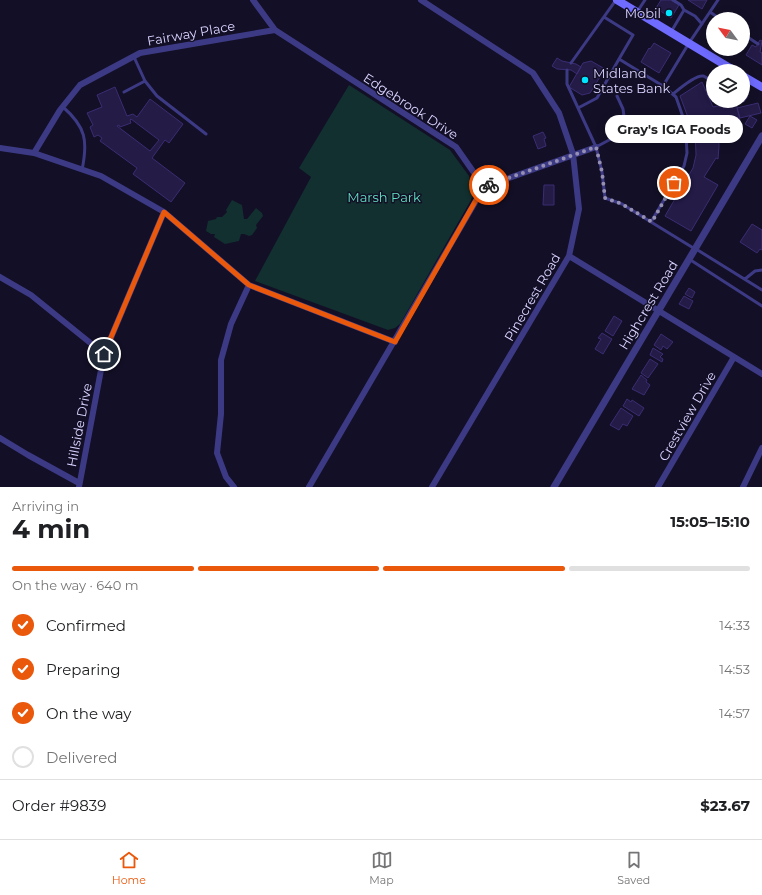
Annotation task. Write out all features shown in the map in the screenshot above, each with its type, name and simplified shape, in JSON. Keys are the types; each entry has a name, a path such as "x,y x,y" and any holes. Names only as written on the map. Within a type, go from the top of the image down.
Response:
{"main road":[{"path":"621,1 724,64"},
{"path":"750,80 762,87"}],"street":[{"name":"Edgebrook Drive","path":"253,0 275,30 456,147 484,186"},
{"name":"Pinecrest Road","path":"421,0 533,73 559,113 573,154 579,209 569,256 432,487"},
{"name":"Fairway Place","path":"34,153 63,107 80,85 140,53 275,30"},
{"name":"Highcrest Road","path":"554,487 762,136"},
{"path":"309,487 395,342 484,186 596,147"},
{"path":"0,148 34,153 101,176 164,212 249,285 395,342"},
{"name":"Hillside Drive","path":"79,485 104,354 164,212"},
{"path":"569,256 762,374"},
{"path":"0,277 31,295 104,354"},
{"path":"234,487 226,477 217,453 221,414 221,360 231,324 249,285"},
{"name":"Crestview Drive","path":"658,487 734,357"},
{"path":"0,438 79,485"},
{"path":"743,487 762,448"}],"lane":[{"path":"637,12 645,0"},
{"path":"673,0 681,5 684,10 695,16 702,24"},
{"path":"710,12 718,0"},
{"path":"571,63 604,17 621,1"},
{"path":"671,32 684,10"},
{"path":"578,108 597,98 633,35 604,17"},
{"path":"664,86 689,43 706,18"},
{"path":"750,39 758,44"},
{"path":"134,57 145,81 157,96 206,134"},
{"path":"619,59 664,86 673,94 676,97 683,117 687,153 684,166 652,222"},
{"path":"567,70 567,84 596,147 602,172 605,198 622,204 762,290"},
{"path":"673,94 695,78 700,76 706,78"},
{"path":"124,92 145,81"},
{"path":"596,147 626,131 623,109 617,96"},
{"path":"63,107 80,125 85,139 85,156 82,170"},
{"path":"689,259 762,306"},
{"path":"745,279 755,271 762,270"}],"green space":[{"name":"Marsh Park","path":"349,85 450,150 469,176 473,193 471,200 400,324 395,328 388,330 255,281 311,177 299,168"},
{"path":"232,200 242,205 244,219 247,219 256,208 262,213 263,216 256,225 257,228 252,235 249,236 241,234 239,241 225,244 214,237 215,234 211,234 206,231 208,221 216,219 217,217 222,217 227,212 226,210"}],"building":[{"name":"Mobil","path":"661,0 671,0 679,5 671,18 656,8"},
{"path":"688,0 707,0 702,9"},
{"path":"760,40 762,41 760,52 762,53 762,65 748,56 750,56 750,48 752,45 756,47"},
{"path":"654,43 671,53 659,73 641,62 649,48 650,49"},
{"path":"557,58 581,67 577,74 571,70 557,69 552,66"},
{"name":"Midland States Bank","path":"591,61 605,69 590,93 582,95 569,87 583,63"},
{"path":"702,82 706,91 706,108 737,108 740,121 718,127 718,159 716,158 704,177 718,185 691,231 665,216 693,168 696,155 695,127 692,128 680,96"},
{"path":"115,87 127,116 133,114 137,117 150,99 183,124 169,143 165,140 152,158 185,183 171,202 133,174 137,168 100,141 102,138 98,135 94,137 90,127 93,125 87,113 102,107 97,95","holes":["131,119 159,140 150,151 117,126 119,125 120,127 131,123"]},
{"path":"758,103 761,113 740,118 737,108 750,108 750,105"},
{"path":"750,116 757,120 752,128 745,124"},
{"path":"543,132 546,138 544,139 546,146 538,149 533,136"},
{"path":"544,185 554,185 554,205 543,205"},
{"path":"752,224 762,230 762,250 760,249 757,253 740,242"},
{"path":"689,288 695,292 692,298 685,294"},
{"path":"684,296 693,301 689,309 679,304"},
{"path":"614,316 622,321 613,336 605,331"},
{"path":"602,333 612,339 603,354 595,349 601,339 598,338"},
{"path":"661,334 673,342 667,349 663,346 661,350 654,345"},
{"path":"653,348 663,354 660,357 663,359 662,362 650,355"},
{"path":"650,359 658,364 648,378 641,373"},
{"path":"641,375 650,385 644,395 632,389"},
{"path":"627,399 631,402 632,400 644,408 639,416 623,406"},
{"path":"621,408 633,416 627,426 623,424 619,430 610,425"}],"way so far":[{"path":"489,185 596,147 602,172 605,198 622,204 652,222 674,183"}],"place":[{"name":"Mobil","path":"669,13"},
{"name":"Midland States Bank","path":"585,80"},
{"name":"Gray's IGA Foods","path":"674,183"}],"route":[{"path":"104,354 164,212 249,285 395,342 484,186 489,185"}]}
